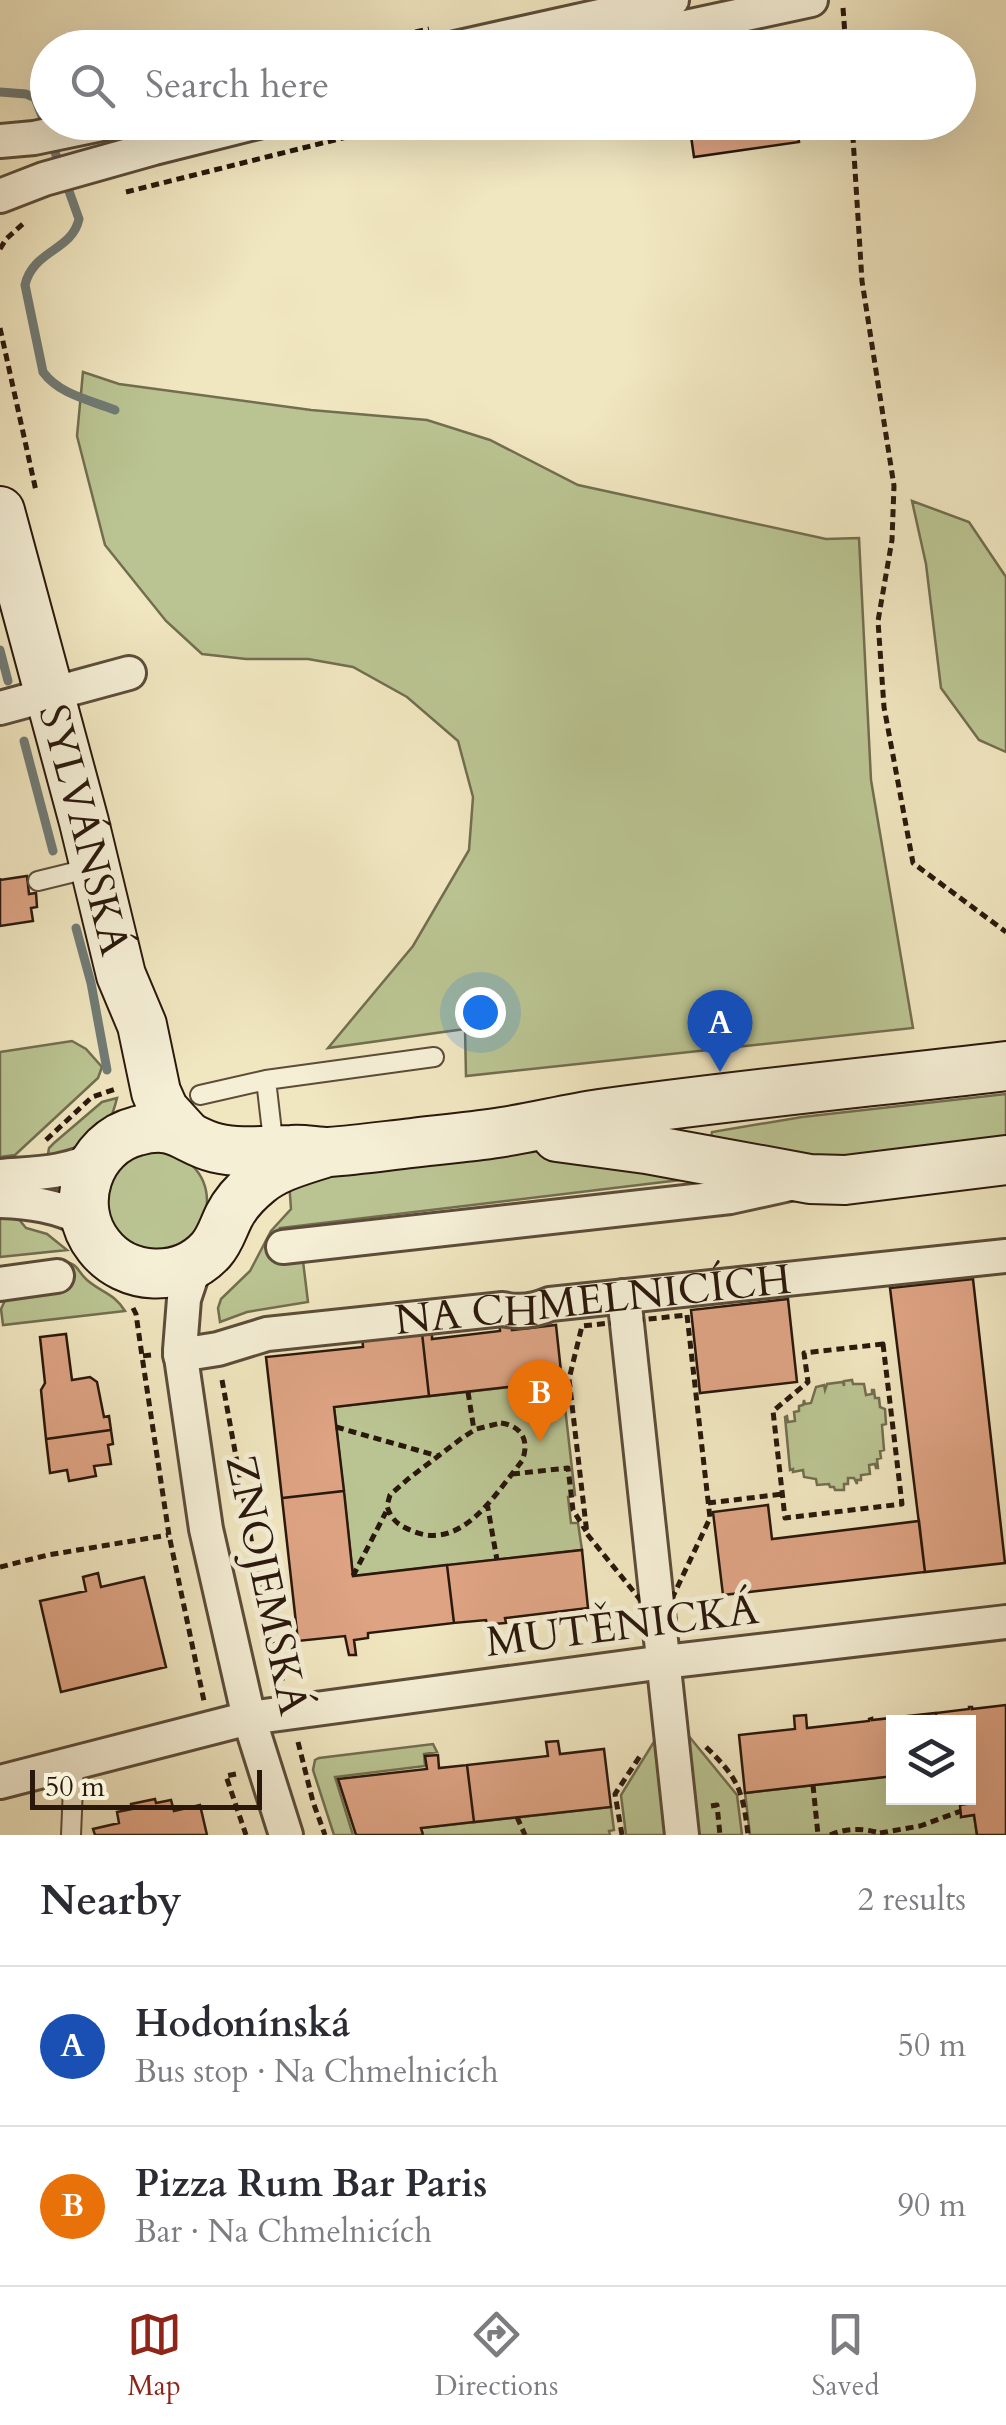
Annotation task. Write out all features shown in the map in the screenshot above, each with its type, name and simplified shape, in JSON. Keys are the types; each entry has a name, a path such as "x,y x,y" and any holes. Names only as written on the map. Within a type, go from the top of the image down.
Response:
{"street":[{"path":"536,30 672,0"},
{"path":"672,30 811,0"},
{"path":"0,141 30,138"},
{"path":"0,196 44,179 186,140"},
{"name":"SYLVÁNSKÁ","path":"0,511 121,975 142,1025 156,1092 164,1110 196,1124"},
{"path":"0,708 130,673"},
{"name":"SYLVÁNSKÁ","path":"105,1149 120,1130 126,1102 121,975"},
{"name":"NA CHMELNICÍCH","path":"0,1176 65,1170 128,1133 146,1128 196,1124 237,1151 327,1152 499,1133 676,1104 1006,1066"},
{"path":"196,1124 226,1175 229,1215"},
{"name":"NA CHMELNICÍCH","path":"499,1133 628,1146 810,1179 845,1180 1006,1160"},
{"path":"105,1149 89,1172 84,1190 91,1234 110,1258 136,1272 167,1274 196,1263"},
{"name":"NA CHMELNICÍCH","path":"196,1263 211,1250 229,1215 260,1180 327,1152"},
{"name":"NA CHMELNICÍCH","path":"283,1247 730,1197 810,1179"},
{"path":"0,1201 47,1205 86,1220"},
{"name":"NA CHMELNICÍCH","path":"180,1352 218,1349 267,1334 503,1309 536,1310 550,1304 1006,1256"},
{"name":"ZNOJEMSKÁ","path":"196,1263 184,1299 180,1352 206,1529 249,1718 286,1835"},
{"name":"ZNOJEMSKÁ","path":"136,1272 154,1297 180,1352"},
{"path":"0,1284 57,1276"},
{"path":"624,1296 682,1835"},
{"name":"MUTĚNICKÁ","path":"0,1782 249,1718 664,1662 1006,1622"}],"lane":[{"path":"38,881 95,867"},
{"path":"196,1124 266,1080 434,1057"},
{"path":"266,1080 275,1151"},
{"path":"71,1835 74,1763"}],"path":[{"path":"843,17 844,30"},
{"path":"114,196 336,140"},
{"path":"853,140 862,280 894,486 892,540 878,621 884,707 913,863 1006,932"},
{"path":"883,1344 902,1504 785,1518 783,1494 773,1411 808,1382 804,1353 883,1344"},
{"path":"218,1349 262,1599 313,1802 325,1835"},
{"path":"180,1352 142,1356 169,1535 204,1702"},
{"path":"468,1392 474,1430"},
{"path":"501,1423 512,1424 524,1438 525,1452 487,1503 451,1534 425,1536 402,1527 390,1516 388,1501 390,1494 438,1456 474,1430 501,1423"},
{"path":"336,1426 438,1456"},
{"path":"511,1474 568,1468 573,1510 587,1534"},
{"path":"708,1503 783,1494"},
{"path":"487,1503 497,1560"},
{"path":"353,1576 388,1510"},
{"path":"0,1566 169,1535"},
{"path":"622,1835 616,1794 669,1711 728,1769 744,1800 748,1835"},
{"path":"813,1785 818,1835"},
{"path":"830,1835 862,1828 883,1834 960,1811"},
{"path":"517,1818 524,1835"}],"green space":[{"path":"83,372 119,384 311,410 427,420 490,440 578,485 826,539 859,538 871,780 913,1028 466,1076 465,1029 328,1048 413,946 469,850 473,797 458,741 407,697 353,667 308,659 202,654 166,621 105,545 77,436"},
{"path":"912,501 969,522 1006,577 1006,752 979,740 941,688 926,564"},
{"path":"72,1041 86,1049 102,1067 98,1078 15,1155 0,1157 0,1052"},
{"path":"1006,1094 1006,1139 837,1160 711,1137 712,1132 802,1117"},
{"path":"117,1098 101,1134 47,1160 54,1143 102,1102"},
{"path":"531,1148 697,1178 280,1228 285,1264 303,1261 308,1302 247,1312 220,1322 221,1299 250,1271 271,1231 291,1209 289,1181"},
{"path":"157,1151 185,1159 199,1173 207,1201 199,1229 185,1243 157,1251 129,1243 115,1229 107,1201 115,1173 129,1159"},
{"path":"0,1217 17,1217 26,1228 47,1234 67,1250 0,1257"},
{"path":"63,1261 75,1266 125,1311 3,1325 1,1309 8,1294 66,1288"},
{"path":"852,1380 853,1384 864,1384 866,1395 874,1390 880,1407 885,1409 884,1450 877,1459 878,1468 869,1465 870,1474 861,1475 857,1484 854,1478 848,1478 844,1490 835,1490 829,1484 817,1485 816,1479 804,1477 803,1470 790,1470 785,1417 788,1422 795,1421 794,1412 799,1411 804,1400 805,1404 811,1403 816,1387 824,1385 825,1390 827,1384 843,1382 844,1386 844,1381"},
{"path":"562,1381 575,1495 568,1497 571,1523 578,1523 582,1550 353,1576 334,1407"},
{"path":"683,1729 737,1795 742,1835 693,1835"},
{"path":"660,1732 662,1805 668,1835 626,1835 621,1795"},
{"path":"433,1744 437,1752 424,1754 425,1766 335,1777 353,1835 334,1835 313,1770 315,1760"},
{"path":"886,1777 886,1805 971,1805 962,1817 974,1815 977,1835 750,1835 745,1793"},
{"path":"611,1807 614,1830 609,1831 610,1835 423,1835 421,1828"}],"building":[{"path":"692,140 799,140 799,142 694,157"},
{"path":"27,876 29,894 36,893 37,907 31,908 33,921 0,926 0,880"},
{"path":"973,1279 1005,1563 925,1572 890,1288"},
{"path":"788,1299 797,1382 700,1393 691,1310"},
{"path":"510,1317 512,1330 556,1325 562,1381 429,1396 422,1333 432,1331 432,1339 500,1331 499,1318"},
{"path":"422,1333 429,1396 334,1407 344,1491 282,1498 266,1357 363,1347 362,1334"},
{"path":"66,1334 72,1380 90,1377 97,1382 104,1417 109,1416 111,1430 46,1439 40,1337"},
{"path":"111,1430 111,1464 94,1466 96,1476 69,1481 67,1470 50,1473 46,1439"},
{"path":"344,1491 353,1576 447,1565 454,1623 368,1633 368,1638 354,1640 356,1655 349,1655 345,1636 298,1641 282,1498"},
{"path":"768,1505 772,1539 919,1521 925,1572 723,1595 713,1512"},
{"path":"582,1550 588,1608 505,1618 506,1623 495,1624 497,1638 490,1639 486,1620 454,1623 447,1565"},
{"path":"98,1573 101,1587 144,1577 166,1667 61,1692 40,1601 86,1591 83,1577"},
{"path":"1006,1705 1006,1835 977,1835 974,1815 961,1817 960,1805 976,1805 976,1715 936,1713"},
{"path":"806,1715 807,1728 886,1718 886,1777 745,1793 739,1735 795,1729 794,1716"},
{"path":"558,1741 560,1754 604,1749 611,1807 474,1822 467,1765 548,1756 546,1742"},
{"path":"438,1755 439,1768 467,1765 474,1822 421,1828 423,1835 356,1835 338,1779 427,1769 425,1756"},
{"path":"155,1799 156,1803 171,1800 174,1811 200,1805 207,1835 95,1835 93,1829 119,1823 117,1812 132,1809 131,1804"}],"waterway":[{"path":"0,92 30,96"},
{"path":"51,141 79,219 69,238 36,264 25,285 43,372 67,391 115,410"},
{"path":"0,650 8,681"},
{"path":"24,741 53,851"},
{"path":"76,928 107,1070"}],"place":[{"name":"Hodonínská","path":"720,1072"},
{"name":"Pizza Rum Bar Paris","path":"540,1442"}]}
